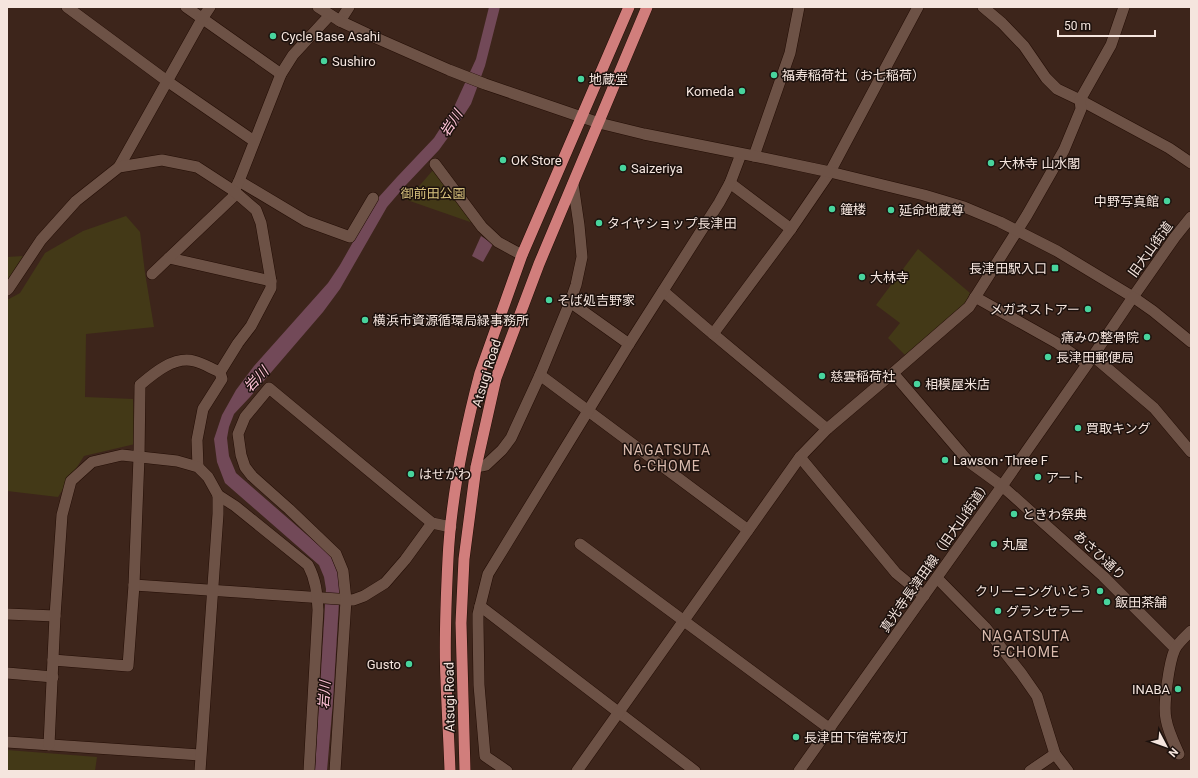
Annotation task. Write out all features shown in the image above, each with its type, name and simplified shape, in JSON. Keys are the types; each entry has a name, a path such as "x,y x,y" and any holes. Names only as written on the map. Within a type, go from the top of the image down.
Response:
{"highway":[{"name":"Atsugi Road","path":"450,771 446,679 446,602 448,558 459,464 478,380 522,256 629,7"},
{"name":"Atsugi Road","path":"465,771 461,623 464,559 476,467 496,378 539,264 647,7"}],"street":[{"path":"67,7 167,81 254,141"},
{"path":"186,7 281,74"},
{"path":"7,290 41,240 76,200 119,168 210,7"},
{"path":"318,7 340,21 374,38 464,76 599,123 644,134 830,172 924,195 964,207 1018,230 1133,296 1191,342"},
{"path":"340,21 349,7"},
{"path":"754,156 790,53 799,7"},
{"path":"713,334 791,229 830,172 918,7"},
{"path":"983,7 1002,23 1024,46 1046,78 1056,89 1080,100 1169,148 1191,163"},
{"path":"577,771 800,457 827,429 970,307 1018,230 1064,150 1081,109 1080,100 1111,45 1124,7"},
{"path":"152,274 233,197 281,74 293,55 330,15"},
{"path":"507,771 485,756 479,684 478,614 488,574 629,344 719,203 730,183 741,154"},
{"path":"119,168 162,160 197,167 234,192 256,210 261,223 271,288 251,326 238,343 220,372 222,379 203,409 197,440 198,466"},
{"path":"435,164 482,227 498,242 522,256"},
{"path":"239,181 306,221 350,237 373,198"},
{"path":"730,183 791,229"},
{"path":"476,467 486,465 502,450 511,438 540,375 576,285 582,257 580,225 573,184"},
{"name":"旧大山街道","path":"1133,296 1191,217"},
{"path":"169,258 271,281"},
{"path":"663,291 827,429"},
{"name":"真光寺長津田線（旧大山街道）","path":"800,771 1002,486 1133,296"},
{"path":"975,297 1057,344 1090,360 1154,408 1191,452"},
{"path":"570,302 629,344"},
{"path":"53,660 128,666 134,585 140,385 156,372 175,363 185,361 194,361 220,372"},
{"name":"あさひ通り","path":"893,373 969,462 1002,486 1103,576 1175,648"},
{"path":"540,375 748,530"},
{"path":"335,771 345,600 343,571 336,554 252,476 245,467 241,455 238,434 245,417 269,388 432,523 451,527"},
{"path":"50,745 54,616 62,515 70,481 92,462 122,455 176,461 198,466 208,476 218,495 308,565 314,575 319,598 309,771"},
{"path":"800,457 896,573 924,596"},
{"path":"200,771 218,514 218,495"},
{"path":"134,585 353,600 364,596 385,584 432,523"},
{"path":"580,544 830,728"},
{"path":"937,578 985,627 1021,672 1037,696 1055,754 1068,771"},
{"path":"480,606 695,771"},
{"path":"7,614 54,616"},
{"path":"1179,754 1168,729 1166,718 1167,688 1170,664 1175,648 1191,631"},
{"path":"7,673 53,677"},
{"path":"7,742 200,755"},
{"path":"1030,771 1055,754"}],"green space":[{"name":"御前田公園","path":"434,169 473,223 407,200"},
{"path":"126,216 140,232 154,327 86,334 85,397 133,399 135,444 84,456 58,497 7,491 7,300 20,293 45,253 83,231"},
{"path":"918,249 970,293 965,303 905,355 888,338 900,323 876,305"},
{"path":"23,256 7,281 7,257"},
{"path":"7,750 97,757 95,771 7,771"}],"water":[{"name":"岩川","path":"489,7 500,7 485,66 471,104 439,150 387,207 340,289 323,312 234,414 229,427 227,438 229,456 236,473 330,555 339,571 340,586 327,771 315,771 326,589 324,577 319,565 225,483 217,462 214,439 222,415 236,390 254,366 328,283 340,265 378,198 434,138 454,107 476,59"},
{"path":"481,236 493,244 483,262 472,256"}],"place":[{"name":"Cycle Base Asahi","path":"273,36"},
{"name":"Sushiro","path":"324,61"},
{"name":"福寿稲荷社（お七稲荷）","path":"774,75"},
{"name":"地蔵堂","path":"581,79"},
{"name":"Komeda","path":"742,91"},
{"name":"OK Store","path":"503,160"},
{"name":"大林寺 山水閣","path":"991,163"},
{"name":"Saizeriya","path":"623,168"},
{"name":"中野写真館","path":"1167,201"},
{"name":"鐘楼","path":"832,209"},
{"name":"延命地蔵尊","path":"891,210"},
{"name":"タイヤショップ長津田","path":"599,223"},
{"name":"長津田駅入口","path":"1055,268"},
{"name":"大林寺","path":"862,277"},
{"name":"そば処吉野家","path":"549,300"},
{"name":"メガネストアー","path":"1088,309"},
{"name":"横浜市資源循環局緑事務所","path":"365,320"},
{"name":"痛みの整骨院","path":"1147,337"},
{"name":"長津田郵便局","path":"1048,357"},
{"name":"慈雲稲荷社","path":"822,376"},
{"name":"相模屋米店","path":"917,384"},
{"name":"買取キング","path":"1078,428"},
{"name":"Lawson･Three F","path":"945,460"},
{"name":"はせがわ","path":"411,474"},
{"name":"アート","path":"1038,477"},
{"name":"ときわ祭典","path":"1014,514"},
{"name":"丸屋","path":"994,544"},
{"name":"クリーニングいとう","path":"1100,591"},
{"name":"飯田茶舗","path":"1107,602"},
{"name":"グランセラー","path":"998,611"},
{"name":"Gusto","path":"409,664"},
{"name":"INABA","path":"1178,689"},
{"name":"長津田下宿常夜灯","path":"796,737"}],"district":[{"name":"NAGATSUTA 6-CHOME","path":"667,458"},
{"name":"NAGATSUTA 5-CHOME","path":"1026,644"}]}
